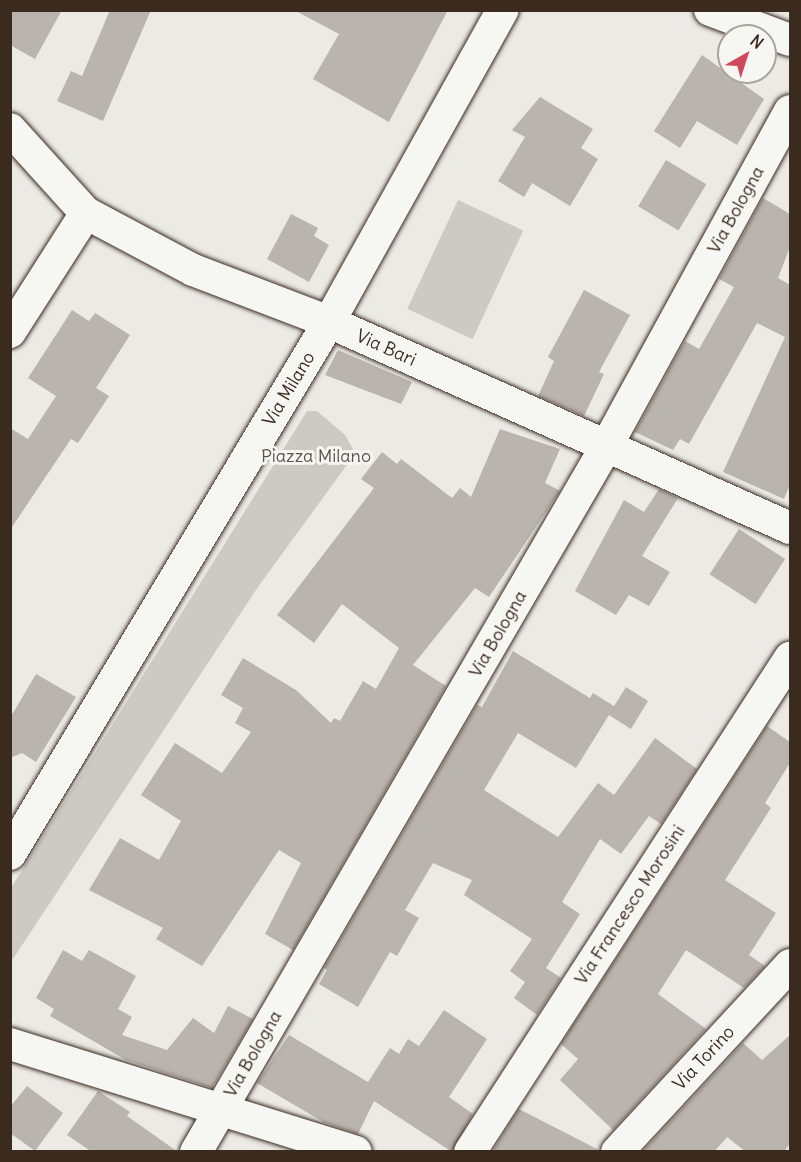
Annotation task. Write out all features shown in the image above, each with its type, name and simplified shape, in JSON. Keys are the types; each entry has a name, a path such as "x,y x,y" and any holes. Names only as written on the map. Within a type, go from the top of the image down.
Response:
{"street":[{"name":"Via Milano","path":"10,854 329,322 503,10"},
{"path":"710,10 790,40"},
{"name":"Via Bologna","path":"196,1152 606,447 790,111"},
{"name":"Via Bari","path":"10,129 86,213 193,270 329,322 790,528"},
{"path":"10,332 86,213"},
{"name":"Via Francesco Morosini","path":"470,1152 790,658"},
{"name":"Via Torino","path":"617,1152 790,965"},
{"path":"10,1044 222,1107 356,1152"}],"green space":[{"path":"458,200 523,230 473,339 407,309"},
{"name":"Piazza Milano","path":"307,411 317,411 345,435 353,449 349,462 258,587 11,962 11,888"}],"building":[{"path":"10,10 62,10 35,59 10,45"},
{"path":"110,10 151,10 103,121 57,101 71,71 82,76"},
{"path":"294,10 448,10 389,122 313,79 339,34"},
{"path":"702,55 717,66 717,84 743,84 764,99 737,145 697,121 680,148 654,131"},
{"path":"540,97 593,129 581,148 598,159 570,206 532,183 524,197 498,181 525,137 512,130"},
{"path":"666,160 706,184 678,230 638,206"},
{"path":"763,198 790,214 790,247 778,278 790,285 790,485 784,499 723,472 785,337 757,323 689,444 680,439 673,450 635,432 685,341 699,349 734,287 719,279"},
{"path":"291,214 318,228 314,236 329,245 309,282 267,259"},
{"path":"584,290 630,315 599,372 604,374 584,416 538,396 554,361 548,357"},
{"path":"72,310 89,321 95,313 130,335 96,388 109,396 78,443 71,439 10,530 10,428 28,439 56,396 28,378"},
{"path":"338,350 412,382 401,404 325,375"},
{"path":"500,429 560,449 545,483 560,491 489,597 475,588 413,665 446,686 293,950 265,934 301,863 279,850 202,966 156,939 163,928 89,890 120,838 159,860 181,821 141,795 175,743 222,773 251,732 235,723 243,708 221,695 243,658 296,690 331,723 334,718 340,721 363,681 376,689 399,648 342,604 314,643 277,615 374,488 361,479 382,452 397,464 401,459 452,498 460,488 471,497"},
{"path":"659,489 678,498 642,556 670,572 649,606 629,595 616,615 575,591 624,500 644,512"},
{"path":"739,529 785,559 756,604 710,574"},
{"path":"513,651 590,698 593,693 614,706 626,687 648,701 631,729 609,715 576,768 518,733 484,790 558,837 598,783 614,795 655,738 697,769 661,824 649,816 621,854 600,839 562,902 580,914 546,968 561,978 537,1015 514,998 525,982 510,971 532,939 464,895 472,880 433,863 405,910 419,918 397,956 390,952 358,1007 319,984 327,970 324,968 477,705 482,707"},
{"path":"36,674 76,697 36,762 22,753 10,758 10,718"},
{"path":"767,726 790,742 790,763 765,803 771,808 725,880 776,913 749,955 765,966 744,988 686,950 658,994 706,1029 613,1130 560,1080 578,1059 561,1044"},
{"path":"63,950 82,961 89,950 136,976 118,1009 132,1017 122,1035 167,1050 193,1018 214,1033 228,1006 253,1019 212,1088 126,1060 50,1016 54,1009 36,998"},
{"path":"444,1010 487,1039 449,1097 473,1114 452,1152 374,1101 358,1134 325,1123 257,1083 289,1035 368,1082 390,1048 399,1054 408,1039 419,1046"},
{"path":"790,1035 790,1143 784,1152 746,1152 727,1137 714,1152 642,1152 743,1043 762,1060"},
{"path":"27,1086 63,1113 35,1151 10,1133 10,1107"},
{"path":"98,1091 130,1112 127,1116 178,1152 92,1152 67,1135"},
{"path":"519,1109 599,1150 600,1152 492,1152"}]}
